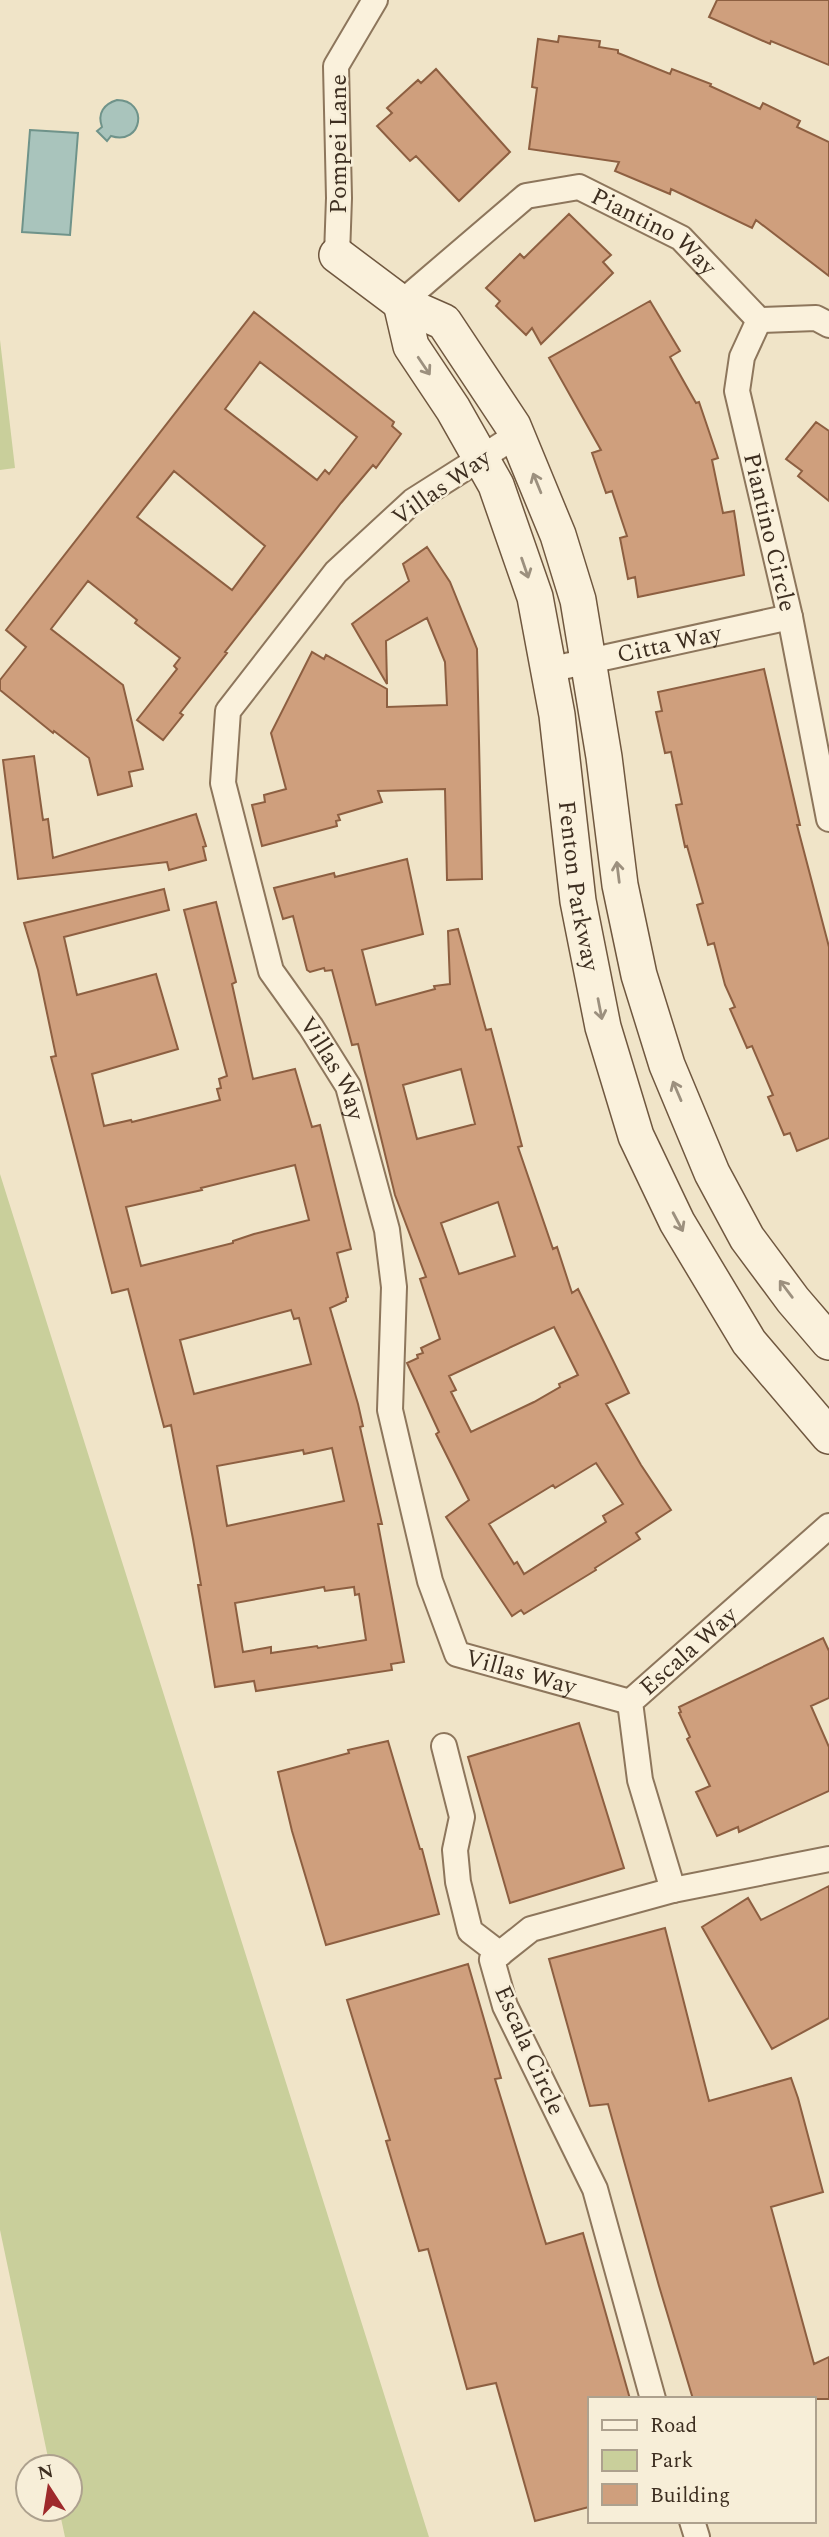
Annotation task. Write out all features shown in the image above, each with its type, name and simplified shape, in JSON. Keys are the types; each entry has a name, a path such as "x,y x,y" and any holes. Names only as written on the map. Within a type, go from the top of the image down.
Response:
{"street":[{"name":"Pompei Lane","path":"337,256 340,198 336,66 375,0"},
{"name":"Piantino Way","path":"401,303 526,195 579,187 681,238 758,320"},
{"name":"Fenton Parkway","path":"337,256 401,303 444,322 513,426 558,535 578,600 604,757 620,885 639,975 667,1065 712,1173 747,1238 793,1300 829,1342"},
{"name":"Fenton Parkway","path":"401,303 411,346 453,409 496,485 535,597 556,715 578,901 603,1027 636,1136 677,1222 749,1342 829,1436"},
{"path":"758,320 816,318 829,326"},
{"name":"Piantino Circle","path":"758,320 742,357 737,391 790,617 829,819"},
{"name":"Villas Way","path":"517,435 413,501 336,572 228,711 223,783 271,971 348,1086 387,1230 394,1287 390,1410 430,1581 457,1654 630,1702"},
{"name":"Citta Way","path":"548,670 790,617"},
{"name":"Escala Way","path":"673,1890 640,1780 630,1702 829,1526"},
{"path":"443,1746 462,1817 456,1850 458,1882 470,1931 500,1954"},
{"name":"Escala Circle","path":"652,2397 595,2189 505,2006 492,1959 531,1929 673,1890 829,1859"}],"green space":[{"path":"0,340 15,468 0,470"},
{"path":"0,1174 429,2537 65,2537 62,2523 84,2523 84,2453 47,2453 0,2230"}],"water":[{"path":"117,100 134,107 138,122 130,135 111,136 107,141 97,131 102,127 101,113 108,104"},
{"path":"30,130 78,133 70,235 22,232"}],"building":[{"path":"717,0 829,0 829,65 771,41 770,44 709,17"},
{"path":"559,36 600,41 599,47 618,50 618,53 670,74 672,69 711,84 710,86 760,109 763,103 800,121 797,127 829,142 829,276 756,220 752,228 671,189 670,194 615,171 619,162 529,149 537,88 532,87 538,39 558,42"},
{"path":"436,69 510,152 459,201 416,156 410,161 377,126 392,113 387,108 418,80 421,83"},
{"path":"569,214 611,255 603,262 613,273 541,344 532,328 526,335 496,306 500,301 486,288 520,254 524,258"},
{"path":"650,301 680,351 670,357 696,403 699,402 718,458 712,460 723,513 734,511 744,575 638,597 635,577 628,579 620,538 627,536 612,491 606,493 592,453 601,450 549,358"},
{"path":"254,312 394,422 392,426 401,434 376,468 373,465 341,503 225,652 227,653 180,713 183,715 163,740 137,720 177,669 174,666 180,658 88,581 51,629 123,685 143,769 129,772 132,786 98,795 89,758 0,690 0,680 26,647 6,630","holes":["260,362 357,437 329,474 325,470 317,480 225,409","174,471 265,546 232,590 137,517"]},
{"path":"816,422 829,431 829,501 798,476 802,471 786,459"},
{"path":"427,547 450,582 477,649 482,879 447,880 445,789 378,791 382,802 338,815 340,820 336,821 337,826 262,846 252,805 265,802 264,795 286,789 271,733 312,652 324,659 326,655 387,689 387,707 447,705 445,662 427,618 386,641 387,684 352,624 409,581 403,564"},
{"path":"764,669 800,825 797,825 829,947 829,1138 797,1151 790,1133 784,1135 768,1097 773,1095 752,1046 747,1048 730,1009 735,1007 725,985 714,943 708,945 697,905 703,903 687,846 685,847 676,805 682,804 671,752 665,753 656,712 662,711 658,692"},
{"path":"34,756 43,820 48,819 53,858 196,814 206,846 203,847 206,860 169,870 167,862 18,879 3,760"},
{"path":"407,859 423,934 362,950 376,1005 435,989 434,986 450,984 448,931 458,929 486,1030 491,1029 522,1146 518,1147 553,1249 557,1247 572,1293 578,1289 629,1393 606,1404 671,1510 636,1533 640,1539 595,1568 596,1570 524,1614 521,1610 512,1616 446,1517 469,1500 436,1434 439,1432 407,1363 423,1353 421,1348 440,1339 420,1279 426,1277 395,1195 358,1044 352,1045 332,970 307,970 293,916 283,919 274,888 334,873 335,877","holes":["461,1069 475,1124 417,1139 403,1085","498,1202 515,1256 459,1274 441,1223","554,1327 578,1375 559,1384 560,1387 534,1402 471,1432 451,1392 456,1390 449,1376","596,1463 623,1504 603,1516 606,1522 524,1574 517,1562 514,1564 489,1524 553,1485 555,1488"]},
{"path":"164,889 169,910 64,937 77,995 156,974 178,1049 92,1074 104,1126 131,1120 132,1122 220,1100 217,1089 221,1088 219,1079 227,1076 184,910 216,902 236,982 232,984 253,1079 295,1069 312,1127 320,1125 351,1249 337,1253 348,1297 346,1301 330,1308 358,1404 363,1426 360,1427 382,1524 378,1524 404,1662 391,1664 392,1670 256,1691 254,1681 215,1687 198,1585 201,1585 171,1425 164,1427 128,1289 112,1293 51,1057 56,1056 38,970 24,923","holes":["295,1165 309,1220 254,1234 233,1243 141,1266 126,1207 202,1190 201,1188","291,1310 294,1319 299,1318 311,1364 194,1394 180,1340","332,1448 344,1501 227,1526 217,1466 303,1450 304,1454","324,1587 325,1591 354,1587 355,1595 359,1594 366,1640 271,1653 271,1647 243,1652 235,1603"]},
{"path":"823,1638 829,1651 829,1698 811,1706 829,1747 829,1791 739,1832 738,1827 717,1836 696,1792 710,1786 687,1739 690,1737 679,1707"},
{"path":"579,1723 624,1868 510,1903 468,1757"},
{"path":"388,1741 439,1914 326,1945 292,1831 278,1772 349,1753 348,1750"},
{"path":"829,1886 829,2018 772,2049 702,1927 748,1898 761,1920"},
{"path":"665,1928 709,2101 791,2078 823,2192 771,2207 814,2364 829,2357 829,2399 692,2397 608,2104 590,2106 549,1959"},
{"path":"468,1964 501,2078 495,2079 546,2244 583,2233 629,2397 588,2397 588,2507 535,2521 496,2383 467,2389 428,2249 419,2251 386,2141 390,2140 347,2000"}]}
